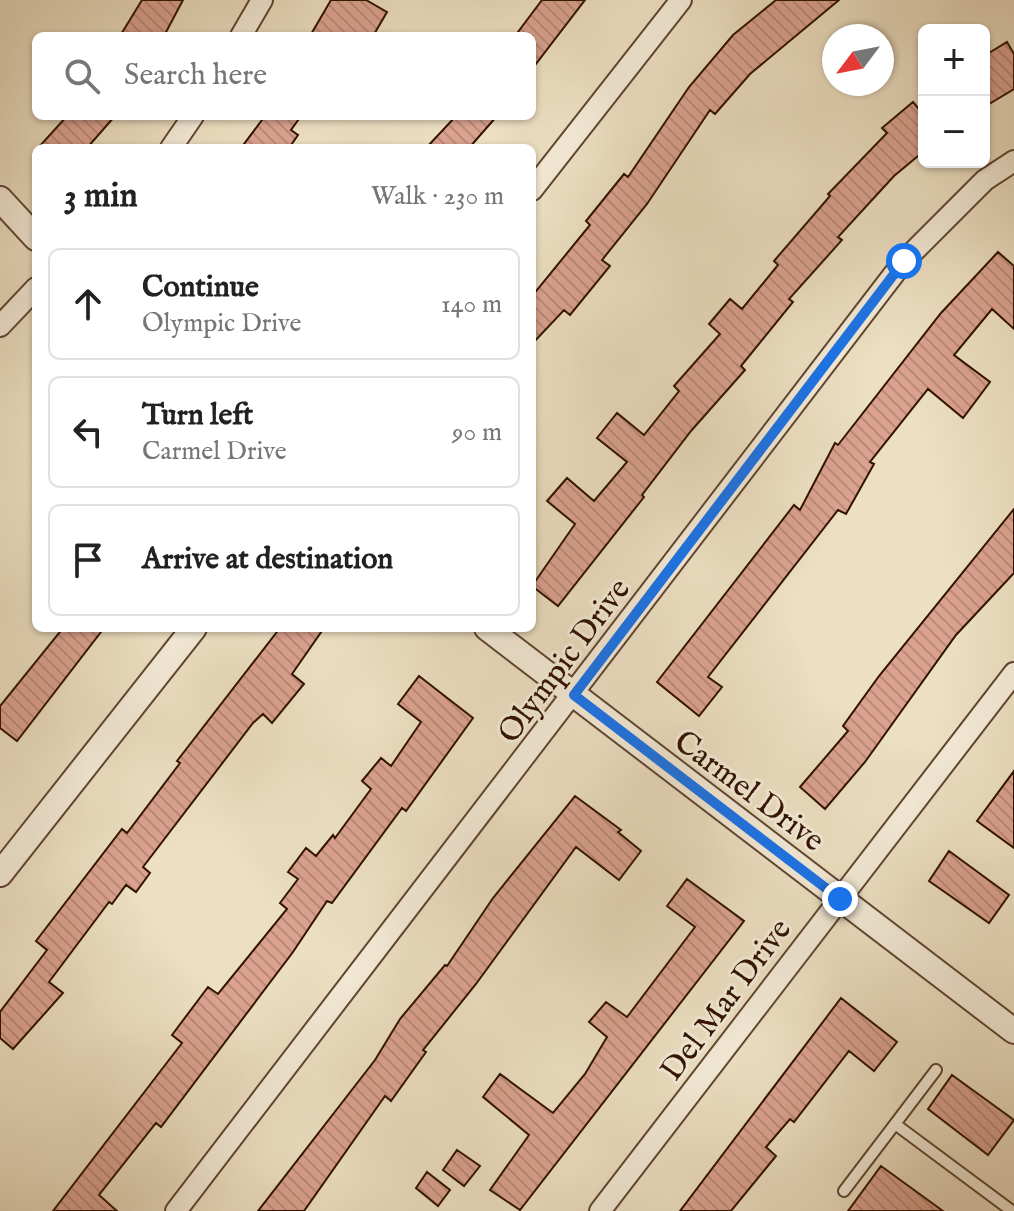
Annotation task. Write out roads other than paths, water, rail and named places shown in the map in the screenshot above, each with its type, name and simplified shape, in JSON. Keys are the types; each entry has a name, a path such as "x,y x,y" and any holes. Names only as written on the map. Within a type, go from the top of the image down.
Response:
{"street":[{"path":"243,32 262,0"},
{"path":"536,185 681,0"},
{"path":"174,144 190,120"},
{"name":"Olympic Drive","path":"176,1211 904,261 985,180 1014,161"},
{"path":"0,199 32,234"},
{"path":"0,326 32,292"},
{"path":"0,873 191,632"},
{"name":"Carmel Drive","path":"492,632 1014,1031"},
{"name":"Del Mar Drive","path":"600,1211 1014,673"}],"lane":[{"path":"844,1191 936,1070"},
{"path":"895,1124 1012,1211"}]}
